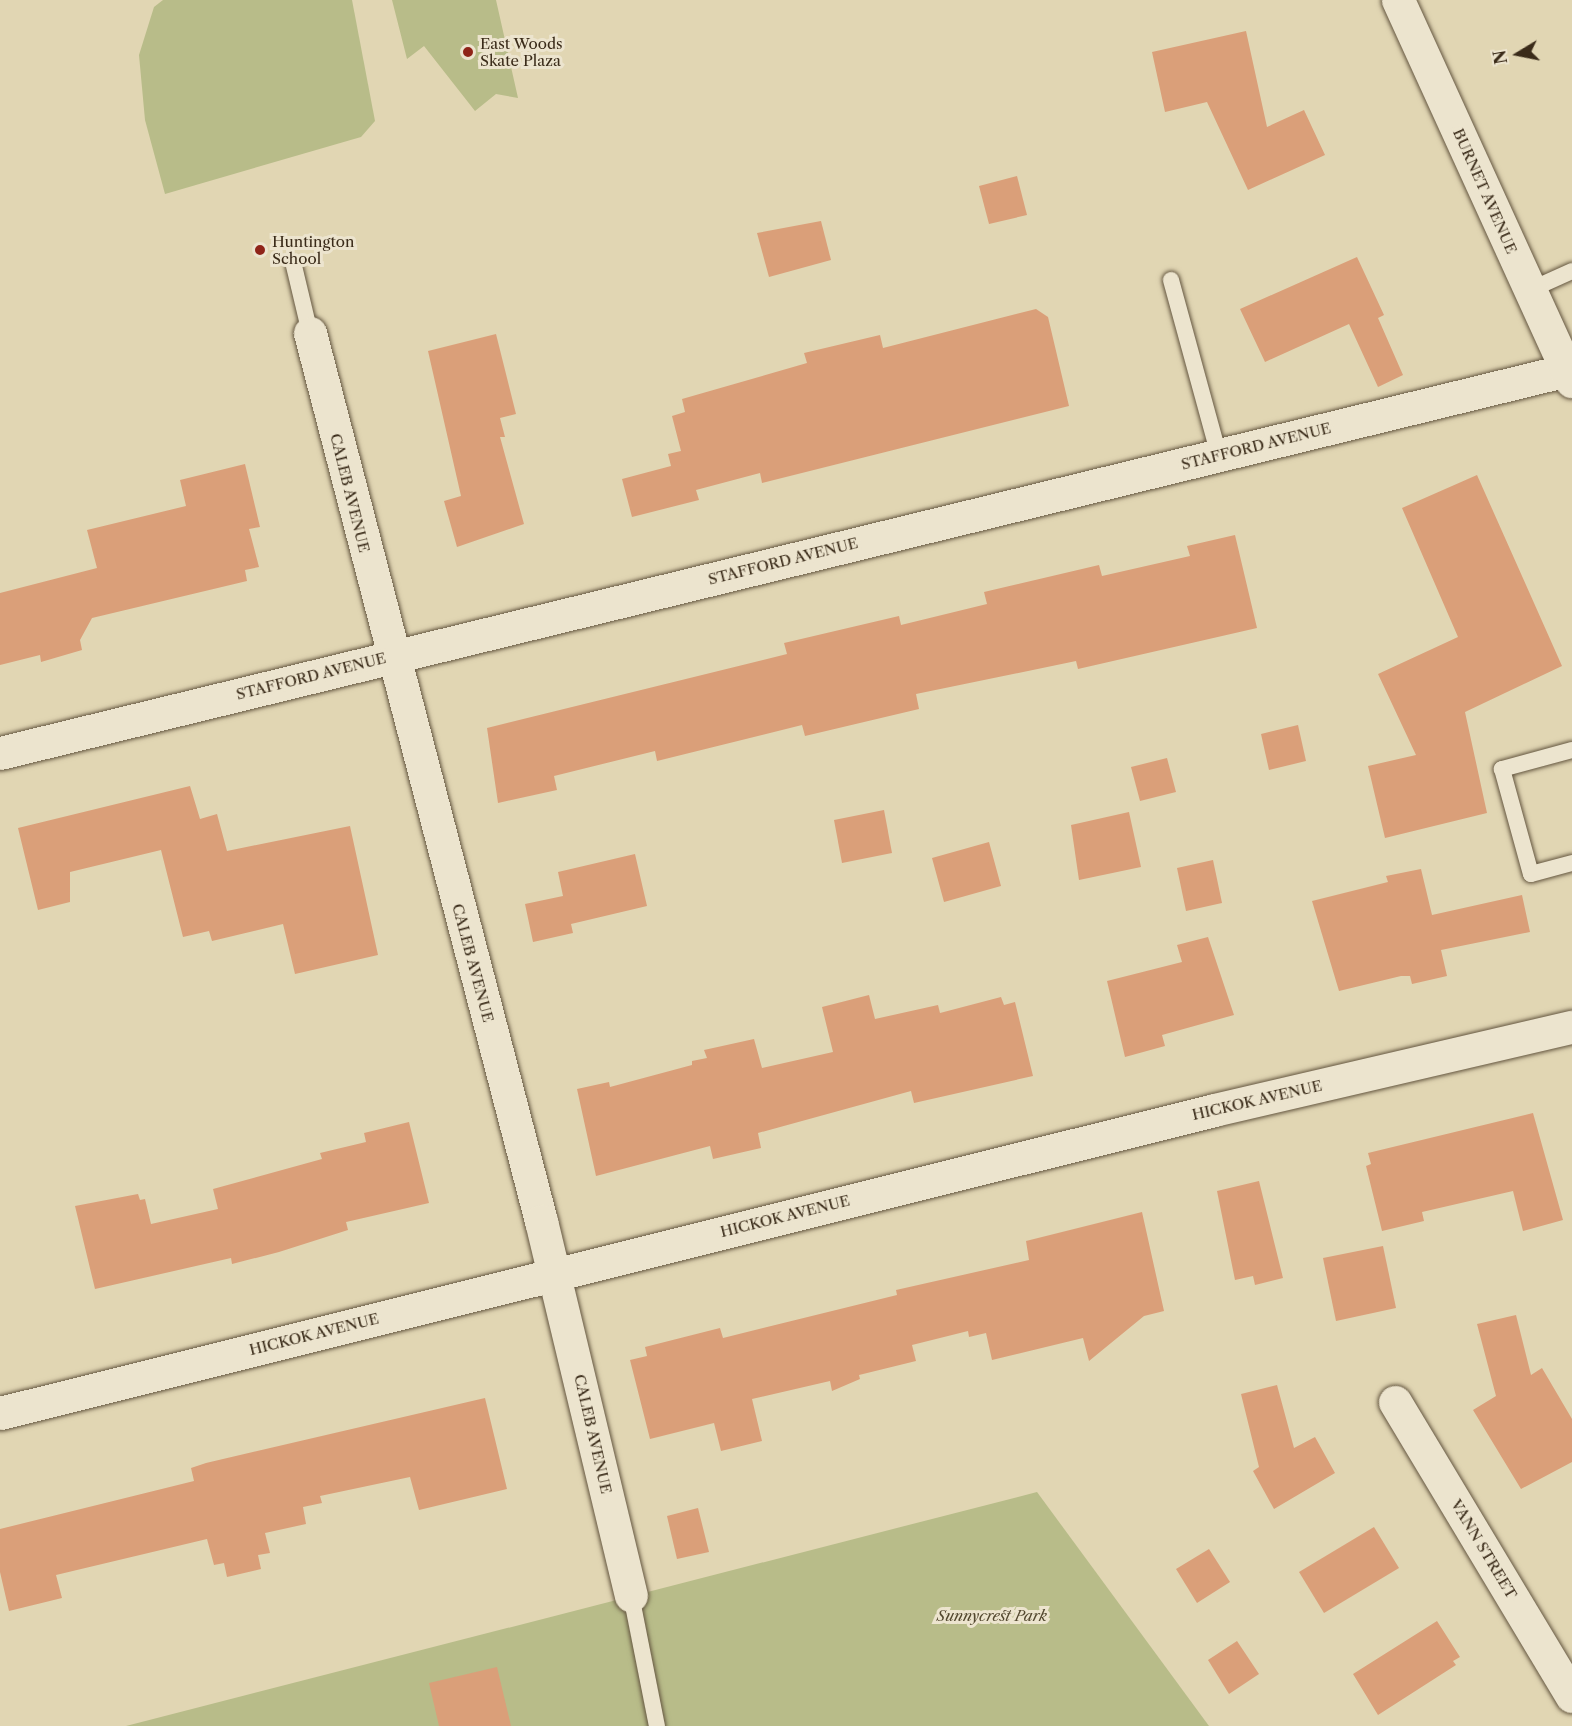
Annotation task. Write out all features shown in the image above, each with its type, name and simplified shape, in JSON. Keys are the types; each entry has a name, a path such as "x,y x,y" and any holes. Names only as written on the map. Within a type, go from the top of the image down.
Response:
{"street":[{"name":"BURNET AVENUE","path":"1400,0 1570,376"},
{"name":"CALEB AVENUE","path":"310,333 554,1273 631,1594"},
{"name":"STAFFORD AVENUE","path":"0,753 1219,455 1570,376"},
{"name":"HICKOK AVENUE","path":"0,1413 554,1273 1572,1027"},
{"name":"VANN STREET","path":"1395,1402 1572,1696"}],"lane":[{"path":"294,266 310,333"},
{"path":"1530,290 1572,271"},
{"path":"1171,280 1219,455"},
{"path":"1572,750 1502,769 1532,874 1572,863"},
{"path":"631,1594 657,1726"}],"green space":[{"path":"163,0 352,0 375,121 361,137 165,194 145,120 139,55 154,7"},
{"name":"East Woods Skate Plaza","path":"392,0 496,0 518,98 496,94 475,111 424,46 407,59"},
{"name":"Sunnycrest Park","path":"1037,1492 1209,1726 126,1726"}],"building":[{"path":"1246,31 1267,127 1304,110 1325,155 1248,190 1207,102 1165,112 1152,52"},
{"path":"1017,176 1027,215 989,224 979,186"},
{"path":"821,221 831,260 769,277 757,233"},
{"path":"1357,257 1384,315 1378,318 1403,375 1378,387 1349,324 1265,362 1240,309"},
{"path":"1036,309 1048,317 1069,406 762,483 760,473 696,490 699,500 632,517 622,479 671,466 668,454 681,451 672,416 685,412 682,399 807,363 804,353 880,335 883,348"},
{"path":"496,334 516,414 500,418 505,437 500,437 524,524 457,547 444,501 461,496 428,351"},
{"path":"245,464 260,527 249,529 259,567 245,570 247,581 92,618 80,640 82,650 41,662 40,655 0,665 0,593 97,568 87,530 186,506 180,480"},
{"path":"1477,475 1562,666 1465,712 1487,813 1385,838 1368,766 1416,755 1378,674 1458,637 1402,508"},
{"path":"1235,535 1257,628 1078,669 1076,661 916,694 919,709 805,736 802,725 657,761 655,751 554,776 557,790 498,803 487,728 787,654 784,643 899,616 901,625 987,604 984,592 1099,565 1102,576 1190,556 1187,546"},
{"path":"1298,725 1306,761 1269,770 1261,734"},
{"path":"1167,758 1176,792 1140,801 1131,767"},
{"path":"190,786 200,819 217,814 227,851 350,826 378,955 295,974 283,924 212,941 209,931 183,937 161,850 70,872 70,902 38,910 18,828"},
{"path":"884,810 892,853 842,863 834,820"},
{"path":"1129,812 1141,867 1079,880 1071,825"},
{"path":"989,842 1001,886 944,902 932,858"},
{"path":"635,854 647,906 571,924 573,933 533,942 525,904 563,896 558,872"},
{"path":"1213,860 1222,903 1186,911 1177,868"},
{"path":"1421,869 1432,915 1522,895 1530,932 1441,950 1447,976 1412,984 1410,976 1401,976 1339,991 1312,901 1388,882 1386,876"},
{"path":"1208,937 1234,1015 1162,1035 1165,1046 1125,1057 1107,981 1182,962 1177,945"},
{"path":"869,995 875,1019 938,1005 940,1013 1001,997 1004,1005 1015,1002 1033,1076 914,1103 911,1091 758,1133 761,1148 713,1159 710,1146 596,1176 577,1089 609,1082 610,1087 692,1065 692,1061 707,1058 704,1050 754,1039 762,1068 833,1052 822,1007"},
{"path":"1533,1113 1563,1220 1523,1231 1513,1191 1422,1212 1424,1221 1382,1231 1366,1166 1371,1164 1368,1153"},
{"path":"409,1122 429,1203 346,1222 348,1230 279,1252 232,1264 231,1258 95,1289 75,1206 138,1194 140,1200 145,1199 151,1224 218,1209 213,1189 322,1159 320,1153 366,1142 364,1133"},
{"path":"1259,1181 1283,1278 1255,1285 1253,1276 1235,1280 1217,1191"},
{"path":"1142,1212 1164,1311 1144,1316 1089,1361 1083,1338 992,1360 986,1333 969,1337 968,1331 912,1345 916,1361 859,1375 860,1379 832,1391 830,1381 752,1399 762,1441 721,1451 714,1423 650,1439 630,1360 647,1356 645,1347 720,1328 723,1338 897,1295 896,1290 1029,1260 1026,1241"},
{"path":"1383,1246 1396,1308 1336,1321 1323,1258"},
{"path":"1516,1315 1531,1375 1542,1368 1572,1419 1572,1462 1521,1489 1473,1410 1496,1396 1477,1324"},
{"path":"1277,1385 1294,1448 1315,1437 1335,1473 1274,1509 1253,1471 1259,1467 1241,1394"},
{"path":"485,1398 507,1489 419,1510 410,1477 320,1496 322,1503 303,1507 306,1524 265,1533 270,1553 258,1555 261,1569 227,1577 224,1563 214,1565 207,1539 56,1575 62,1598 9,1611 0,1572 0,1529 194,1481 191,1468 206,1463"},
{"path":"698,1508 709,1552 677,1559 667,1516"},
{"path":"1374,1527 1399,1568 1324,1613 1299,1572"},
{"path":"1209,1549 1230,1582 1197,1603 1176,1569"},
{"path":"1437,1621 1460,1657 1453,1661 1456,1665 1378,1715 1353,1674"},
{"path":"1237,1641 1259,1674 1229,1694 1208,1660"},
{"path":"497,1667 511,1726 439,1726 429,1683"}],"place":[{"name":"East Woods Skate Plaza","path":"468,52"},
{"name":"Huntington School","path":"260,250"}]}
